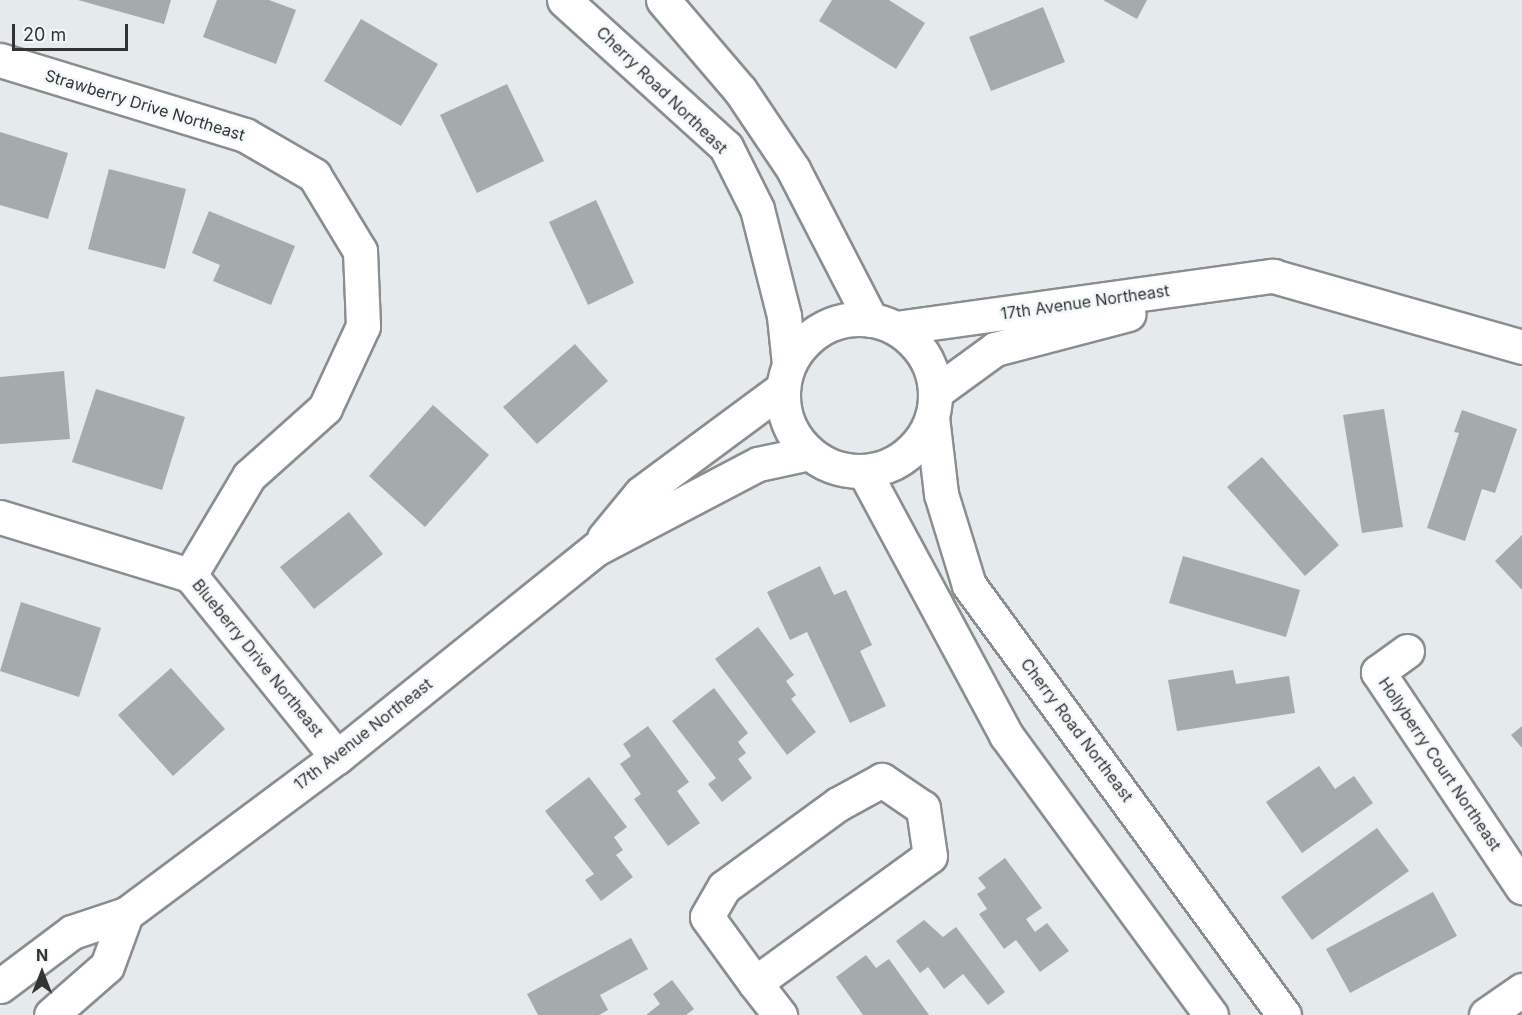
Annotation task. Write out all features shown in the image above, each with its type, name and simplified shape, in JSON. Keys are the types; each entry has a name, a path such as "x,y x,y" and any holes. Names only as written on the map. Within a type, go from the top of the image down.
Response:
{"street":[{"name":"Cherry Road Northeast","path":"564,0 726,147 757,209 784,315 786,376"},
{"path":"663,0 740,90 793,169 884,324 925,359 934,405 920,440 901,458 865,473 829,465 809,453 794,434 784,412 786,376 802,345 821,329 844,318 884,324"},
{"name":"Strawberry Drive Northeast","path":"0,60 246,135 314,175 360,251 363,326 325,408 249,476 190,575"},
{"name":"17th Avenue Northeast","path":"934,405 995,349 1273,276"},
{"name":"17th Avenue Northeast","path":"884,324 1273,276 1522,347"},
{"name":"17th Avenue Northeast","path":"596,549 641,493 786,376"},
{"name":"Cherry Road Northeast","path":"934,405 941,494 969,585 1284,1015"},
{"name":"17th Avenue Northeast","path":"0,986 72,932 126,914 337,757 596,549 758,464 809,453"},
{"path":"865,473 1006,735 1211,1015"},
{"name":"Blueberry Drive Northeast","path":"0,517 190,575 337,757"},
{"name":"Hollyberry Court Northeast","path":"1407,651 1378,672 1522,886"},
{"path":"756,983 930,856 923,808 882,780 838,804 724,887 707,917 756,983 780,1015"},
{"path":"51,1015 107,966 126,914"},
{"path":"1486,1015 1522,990"}],"building":[{"path":"78,0 171,0 164,24"},
{"path":"217,0 269,0 296,10 276,64 203,37"},
{"path":"832,0 889,0 925,23 896,69 819,21"},
{"path":"1103,0 1147,0 1137,19"},
{"path":"1043,7 1065,62 991,91 969,37"},
{"path":"361,19 438,64 401,126 324,81"},
{"path":"507,84 544,161 477,193 440,115"},
{"path":"0,132 68,153 48,219 0,205"},
{"path":"109,169 186,189 165,269 88,249"},
{"path":"596,200 634,283 588,305 549,222"},
{"path":"209,211 295,246 271,305 213,281 220,265 192,253"},
{"path":"575,344 608,381 537,444 503,407"},
{"path":"64,371 70,439 0,444 0,377"},
{"path":"96,389 185,417 162,490 72,462"},
{"path":"433,405 489,455 425,527 369,476"},
{"path":"1384,409 1403,527 1362,533 1343,415"},
{"path":"1462,410 1517,429 1495,493 1482,489 1465,541 1427,528 1459,433 1454,432"},
{"path":"1262,457 1339,545 1305,576 1227,487"},
{"path":"349,512 383,554 314,609 280,567"},
{"path":"1522,535 1522,590 1495,561"},
{"path":"1183,556 1300,590 1286,637 1169,603"},
{"path":"820,566 834,595 846,590 872,645 860,651 886,706 850,723 807,632 790,640 767,592"},
{"path":"21,602 101,628 79,697 0,671"},
{"path":"758,627 794,675 786,681 796,695 791,699 816,732 787,755 715,659"},
{"path":"171,668 225,729 173,776 118,715"},
{"path":"1233,670 1236,684 1289,676 1295,713 1177,731 1168,680"},
{"path":"714,688 748,733 738,742 746,753 738,759 752,778 722,802 708,784 716,778 672,721"},
{"path":"648,726 689,782 677,791 700,823 668,846 634,799 641,794 620,764 631,756 623,744"},
{"path":"1522,726 1522,748 1511,735"},
{"path":"1319,766 1335,789 1354,776 1373,803 1302,853 1266,802"},
{"path":"589,777 627,827 614,837 623,850 616,855 633,877 601,901 585,880 594,874 545,811"},
{"path":"1377,828 1409,871 1312,940 1281,897"},
{"path":"1005,858 1042,908 1026,919 1035,932 1047,923 1069,951 1040,972 1016,940 1004,949 979,914 987,909 977,894 986,888 978,878"},
{"path":"1433,892 1457,936 1350,993 1326,949"},
{"path":"924,920 943,937 956,927 1005,992 988,1005 963,974 944,989 928,967 920,973 896,941"},
{"path":"631,938 648,969 600,995 608,1010 599,1015 538,1015 527,994"},
{"path":"866,955 876,968 889,959 929,1015 863,1015 836,977"},
{"path":"672,980 694,1009 686,1015 646,1015 660,1004 653,994"}]}
